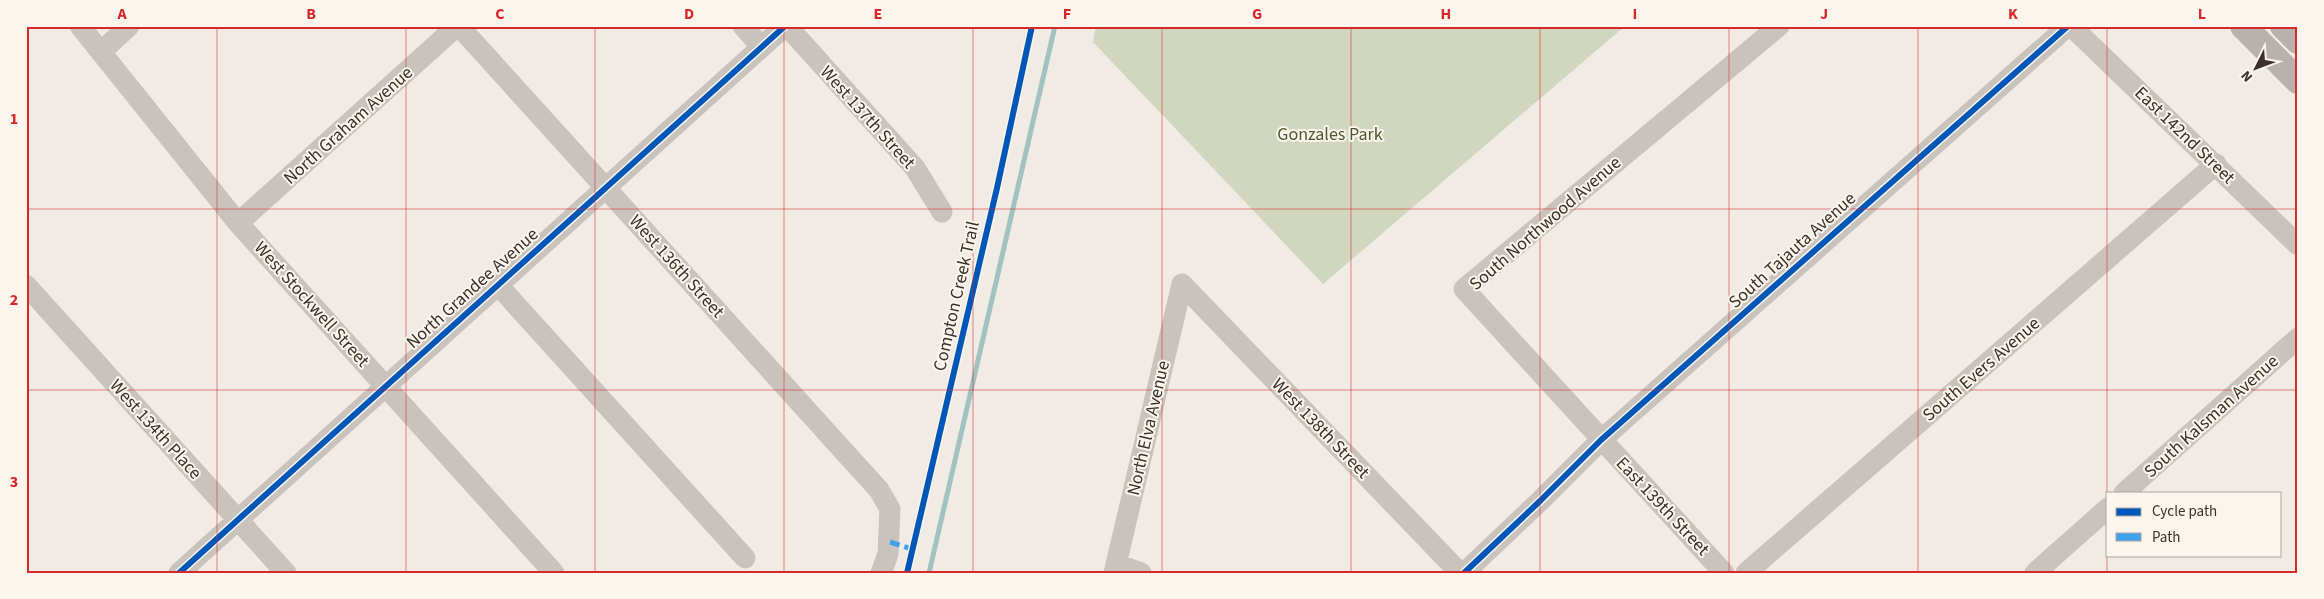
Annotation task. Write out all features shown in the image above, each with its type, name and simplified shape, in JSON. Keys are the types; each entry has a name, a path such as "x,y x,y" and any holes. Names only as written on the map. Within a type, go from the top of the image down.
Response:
{"main road":[{"path":"2243,26 2298,81"},
{"path":"2283,26 2298,41"}],"street":[{"name":"West Stockwell Street","path":"80,26 102,51 132,93 238,223 554,573"},
{"path":"102,51 129,26"},
{"name":"West 136th Street","path":"458,26 879,490 890,509 888,554 882,573"},
{"name":"North Graham Avenue","path":"238,223 458,26"},
{"path":"743,26 762,47"},
{"name":"North Grandee Avenue","path":"179,573 786,26"},
{"name":"West 137th Street","path":"786,26 915,168 942,212"},
{"name":"South Northwood Avenue","path":"1601,440 1464,289 1779,26"},
{"name":"South Tajauta Avenue","path":"1462,573 1540,501 1601,440 2069,26"},
{"name":"East 142nd Street","path":"2069,26 2216,164 2298,245"},
{"name":"South Evers Avenue","path":"1746,573 2216,164"},
{"name":"North Elva Avenue","path":"1115,568 1182,284"},
{"name":"West 138th Street","path":"1182,284 1462,573"},
{"name":"West 134th Place","path":"26,285 286,573"},
{"path":"498,285 745,558"},
{"name":"South Kalsman Avenue","path":"2125,492 2298,338"},
{"name":"East 139th Street","path":"1601,440 1724,573"},
{"path":"2035,573 2106,510"},
{"path":"1115,568 1141,573"}],"green space":[{"name":"Gonzales Park","path":"1096,26 1625,26 1323,284 1093,42"}],"waterway":[{"path":"929,573 1055,26"}],"marked path":[{"path":"890,542 912,549"}],"cycle path":[{"path":"179,573 785,26"},
{"name":"Compton Creek Trail","path":"907,573 997,188 1032,26"},
{"path":"1464,573 1601,440 2068,26"}]}
